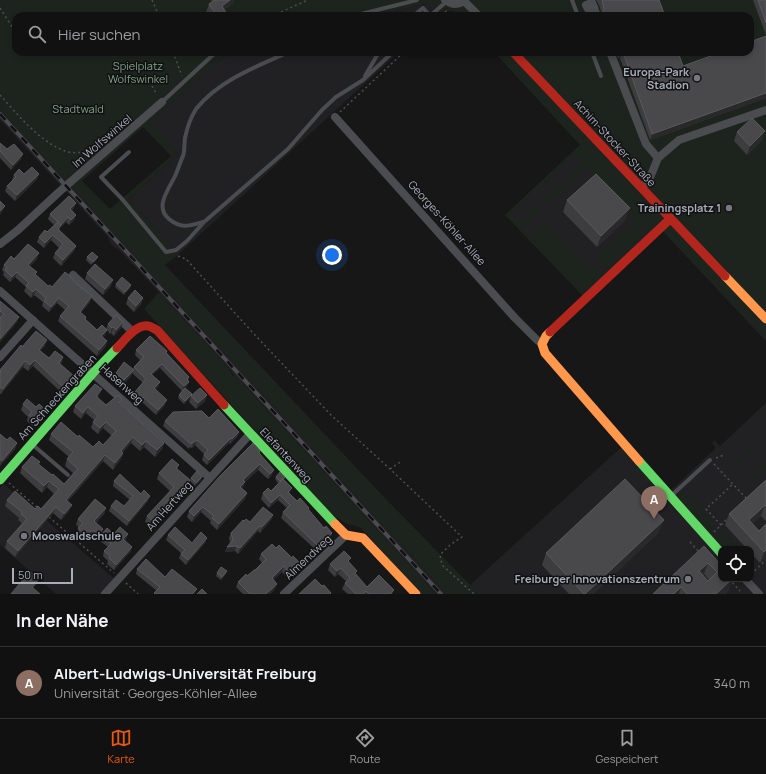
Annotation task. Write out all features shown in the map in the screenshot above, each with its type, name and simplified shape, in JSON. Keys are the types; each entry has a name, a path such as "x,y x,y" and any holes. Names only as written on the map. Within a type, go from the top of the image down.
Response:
{"street":[{"path":"446,1 456,4 465,0 476,12"},
{"name":"Achim-Stocker-Straße","path":"517,56 766,319"},
{"path":"612,56 646,144 658,158"},
{"name":"Im Wolfswinkel","path":"0,244 18,230 162,102"},
{"path":"641,187 649,180 658,158 679,140 766,110"},
{"name":"Georges-Köhler-Allee","path":"335,117 544,348 670,497 718,550"},
{"path":"544,348 546,336 670,219"},
{"path":"73,275 134,332"},
{"name":"Hasenweg","path":"0,291 210,478"},
{"path":"0,357 33,320"},
{"name":"Am Schneckengraben","path":"1,479 93,373 134,332 143,326"},
{"name":"Elefantenweg","path":"143,326 149,326 156,330 250,434 346,535"},
{"name":"Am Hertweg","path":"105,594 250,434"},
{"path":"346,535 363,538 416,594"},
{"name":"Almendweg","path":"284,594 346,535"},
{"path":"748,582 759,594"}],"lane":[{"path":"369,12 417,0"},
{"path":"572,0 576,12"},
{"path":"434,12 446,1"},
{"path":"418,12 423,8 426,12"},
{"name":"Im Wolfswinkel","path":"162,102 212,56"},
{"path":"204,222 188,226 176,225 166,217 162,207 165,194 176,176 184,153 185,137 189,123 196,110 207,98 225,84 243,72 280,56"},
{"path":"363,80 377,56"},
{"path":"129,152 101,177 166,252 176,250 187,241 204,222 288,148 322,110 363,80 389,56"},
{"path":"594,56 601,76"},
{"path":"31,444 68,475"},
{"path":"670,497 710,460"}],"path":[{"path":"152,0 157,12"},
{"path":"281,12 308,0"},
{"path":"0,8 12,27"},
{"path":"174,56 184,82"},
{"path":"335,117 400,56"},
{"path":"152,86 162,102"},
{"path":"0,95 23,120 48,142 66,152 90,152 99,158"},
{"path":"166,252 186,259 253,334 331,416 462,536 440,555 442,565 474,594"},
{"path":"724,455 710,460 747,499"},
{"path":"390,469 402,461"},
{"path":"1,479 43,512"},
{"path":"721,525 706,509 733,484"},
{"path":"707,538 731,515"},
{"path":"49,518 138,594"},
{"path":"690,542 701,554"},
{"path":"754,571 766,560"},
{"path":"732,582 740,591"}],"shaded area":[{"path":"435,3 442,12 393,12"},
{"path":"395,56 179,254 129,199 178,154 150,122 223,57"},
{"path":"0,109 447,594 436,594 242,383 236,379 229,368 172,307 162,299 159,292 120,251 110,243 108,237 0,120"},
{"path":"580,145 663,231 588,301 505,215"},
{"path":"766,403 766,594 479,594 470,585 628,441 671,490 716,448 712,443 714,440 720,446"},
{"path":"4,484 117,581 105,594 56,594 0,545 0,488"}],"green space":[{"path":"0,0 766,0 766,341 654,222 654,225 607,269 596,258 632,225 633,218 586,167 570,183 566,179 582,163 574,154 509,215 518,224 538,206 542,209 521,228 530,238 550,219 553,223 550,227 582,261 589,268 593,264 603,274 582,295 505,215 580,145 498,56 754,56 754,12 442,12 435,3 430,3 393,12 12,12 12,56 226,56 223,57 151,122 178,154 129,199 179,254 165,265 383,496 479,594 447,594 0,109","holes":["143,127 171,156 110,209 82,181"]},
{"path":"562,183 566,187 546,205 542,201"},
{"path":"159,292 162,299 172,307 229,368 232,375 242,383 436,594 421,594 361,528 345,523 328,511 144,309"},
{"path":"751,444 754,447 737,463 734,460"},
{"path":"766,461 766,467 752,480 749,477"},
{"path":"683,490 716,525 709,532 676,496"},
{"path":"720,529 736,546 722,546 713,536"},
{"path":"659,576 666,583 654,594 647,594 644,591 646,589 650,593 661,582 657,578"}],"building":[{"path":"215,0 230,0 222,6 226,12 214,12 209,4"},
{"path":"602,0 659,0 664,12 603,12"},
{"path":"758,0 766,0 766,23"},
{"name":"Europa-Park Stadion","path":"766,36 766,93 652,134 624,56 679,56 683,66 711,56 754,56 754,40"},
{"path":"752,118 765,131 750,146 737,132"},
{"path":"0,143 7,149 14,144 23,154 13,165 0,151"},
{"path":"32,167 39,174 17,195 7,186 16,177 14,175 19,169 24,174"},
{"path":"596,174 630,208 601,236 567,200"},
{"path":"69,196 76,203 70,209 76,215 71,220 68,217 61,225 50,214"},
{"path":"0,201 5,206 0,211"},
{"path":"58,222 61,225 58,229 76,246 63,260 55,253 63,244 53,235 45,243 39,237 45,230 47,232"},
{"path":"28,244 39,253 28,265 37,272 35,274 48,286 50,285 52,287 65,272 74,280 73,281 92,296 80,312 97,330 102,325 107,330 101,336 107,341 99,350 60,316 69,306 59,298 51,307 44,301 46,298 36,289 33,292 26,286 29,283 17,272 12,277 5,270 7,267 4,265 11,256 14,259"},
{"path":"92,252 98,257 93,262 87,257"},
{"path":"95,264 113,280 105,289 87,273"},
{"path":"122,277 131,285 125,292 116,284"},
{"path":"135,290 143,298 136,306 128,298"},
{"path":"0,301 19,317 0,339 0,318 4,314 0,311"},
{"path":"116,315 123,322 116,330 108,324"},
{"path":"36,331 47,340 39,350 49,358 55,351 63,357 59,363 75,377 65,389 35,360 30,365 25,361 3,389 0,387 0,370 21,345 22,347"},
{"path":"150,336 167,351 166,353 189,377 187,379 189,382 184,386 162,364 151,374 160,382 154,388 167,400 158,410 143,397 141,400 134,393 146,379 134,367 144,357 136,350"},
{"path":"124,362 134,370 124,380 116,373"},
{"path":"95,384 102,389 97,397 106,405 118,395 122,399 119,402 164,443 157,450 146,441 142,445 133,437 121,451 123,453 115,463 105,455 66,500 72,505 64,514 56,507 18,551 7,541 27,519 21,514 22,512 7,500 15,491 35,509 38,506 41,509 59,489 49,481 44,486 22,467 32,456 40,462 38,464 52,475 53,474 64,484 78,469 67,459 73,452 51,434 61,422 78,437 79,435 93,447 99,441 103,445 116,431 106,422 100,428 93,422 98,416 88,407 83,413 75,406"},
{"path":"185,388 192,394 185,401 179,395"},
{"path":"200,388 207,395 198,403 191,396"},
{"path":"27,399 36,407 39,404 46,410 36,422 29,415 32,412 23,404"},
{"path":"218,409 239,432 209,460 204,455 208,450 197,440 191,444 165,421 173,412 202,411 209,418"},
{"path":"0,434 7,440 10,437 17,443 2,461 0,459"},
{"path":"253,443 260,451 259,453 274,470 270,474 260,464 243,480 245,482 240,487 247,493 219,524 212,518 214,516 203,507 194,516 189,511 220,476"},
{"path":"172,459 179,465 176,468 190,480 154,522 147,516 174,487 159,473"},
{"path":"197,471 202,477 196,483 191,478"},
{"path":"280,472 285,477 280,481 276,477"},
{"path":"120,474 141,494 144,490 150,496 129,521 111,506 116,500 124,506 133,496 114,481"},
{"path":"283,479 292,488 288,492 297,501 300,498 324,528 326,526 332,533 318,546 283,512 290,505 280,495 271,503 263,493 268,488 271,491"},
{"path":"625,479 664,520 584,594 546,553"},
{"path":"766,480 766,506 765,505 749,520 759,531 766,524 766,550 764,552 729,514"},
{"path":"95,499 106,508 94,521 103,529 98,535 93,530 86,535 78,528 83,523 78,519"},
{"path":"263,507 273,515 262,527 260,526 240,548 236,546 227,547 233,540 231,533 243,520 244,521 246,519 250,522"},
{"path":"120,527 128,534 123,539 132,547 116,565 109,558 110,556 104,551 111,544 101,535 107,528 114,534"},
{"path":"175,527 192,543 201,532 207,538 188,560 181,554 185,550 168,535"},
{"path":"272,544 276,548 279,545 292,558 293,556 300,563 289,573 284,566 272,578 277,584 266,594 250,594 238,582 246,574 247,576 255,570 266,559 261,554"},
{"path":"704,546 718,562 718,582 729,582 716,594 687,594 681,587 674,594 653,594","holes":["708,563 717,572 708,581 699,571"]},
{"path":"344,551 351,558 348,561 357,571 355,573 367,587 379,575 394,590 390,594 369,594 366,591 363,594 356,594 345,583 350,578 341,568 337,571 330,564"},
{"path":"146,559 165,577 172,569 197,589 192,594 155,594 154,593 160,587 137,569"},
{"path":"221,567 227,571 222,577 217,573"},
{"path":"30,571 39,579 32,587 40,594 11,594"},
{"path":"315,579 322,586 324,585 331,593 299,594"},
{"path":"202,589 207,594 197,594"}],"railway":[{"path":"0,114 441,594"}],"traffic: fast":[{"path":"0,480 93,373 117,348"},
{"path":"224,405 335,524"},
{"path":"639,461 718,550"}],"traffic: slow":[{"path":"725,276 766,319"},
{"path":"550,332 542,344 545,353 639,461"},
{"path":"335,524 346,535 363,538 416,594"}],"traffic: jam":[{"path":"517,56 725,276"},
{"path":"550,332 670,219"},
{"path":"117,348 127,337 139,328 149,326 157,330 224,405"}],"place":[{"name":"Europa-Park Stadion","path":"697,78"},
{"name":"Trainingsplatz 1","path":"729,208"},
{"name":"Albert-Ludwigs-Universität Freiburg","path":"654,519"},
{"name":"Mooswaldschule","path":"24,536"},
{"name":"Freiburger Innovationszentrum","path":"688,579"}],"park label":[{"name":"Spielplatz Wolfswinkel","path":"138,72"},
{"name":"Stadtwald","path":"78,109"}]}
